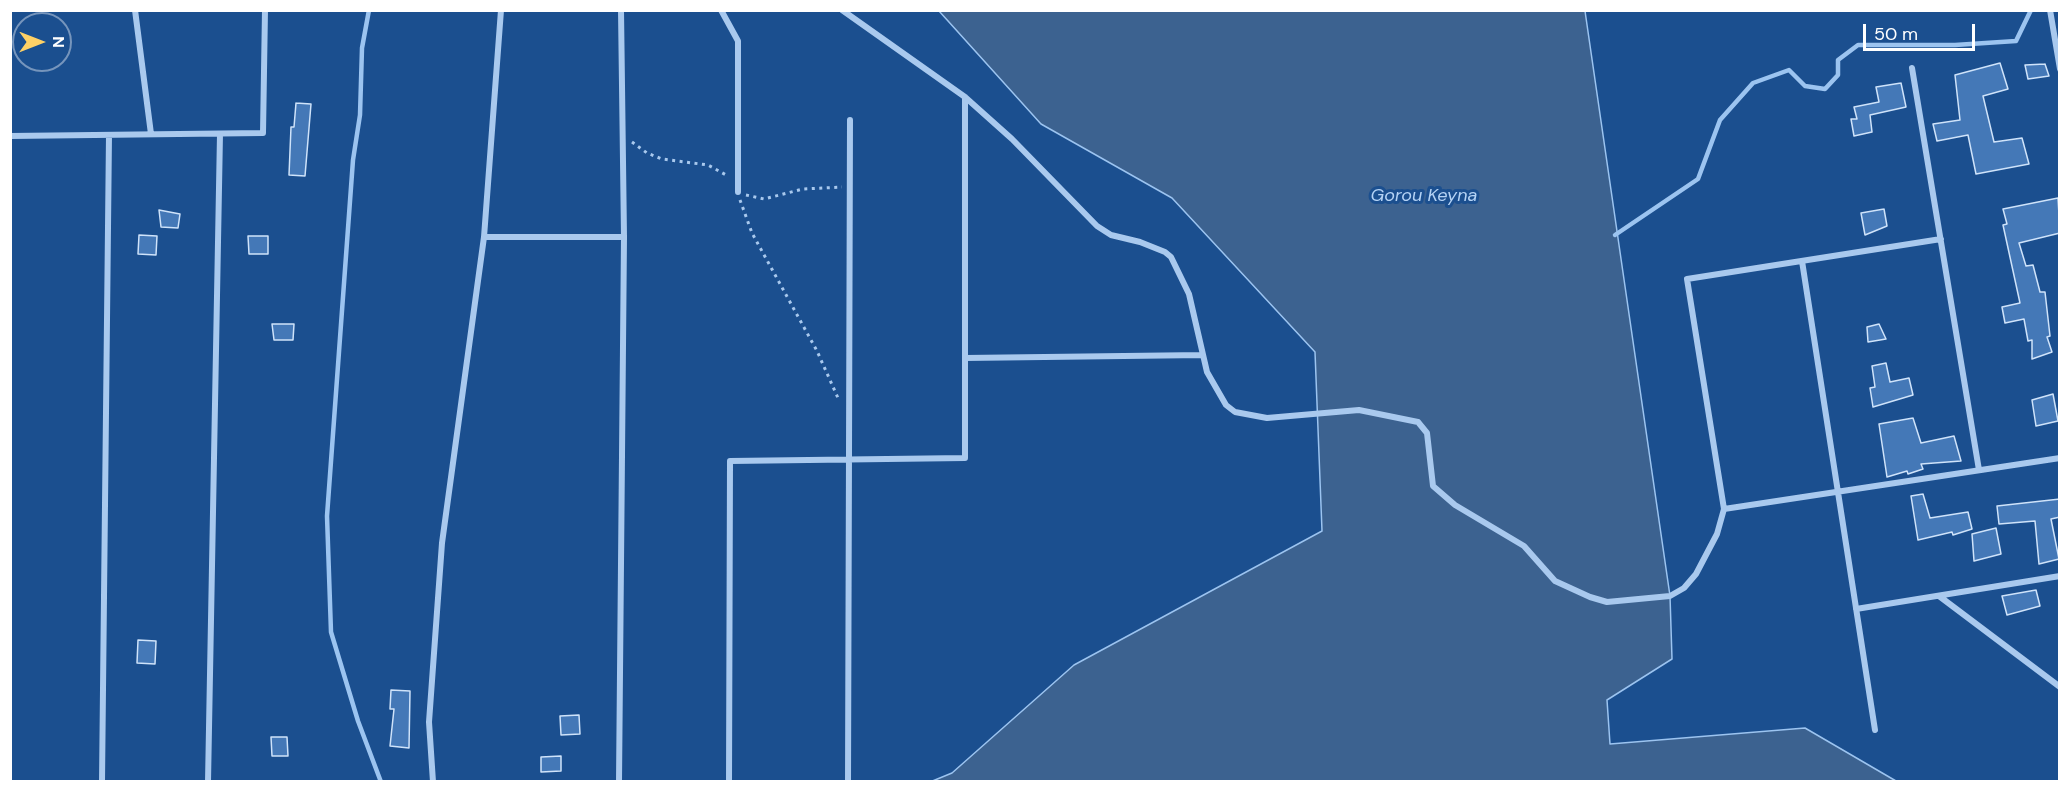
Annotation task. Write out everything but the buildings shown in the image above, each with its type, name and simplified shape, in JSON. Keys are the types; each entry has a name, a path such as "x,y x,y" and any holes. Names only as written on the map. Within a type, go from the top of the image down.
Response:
{"street":[{"path":"135,10 151,134"},
{"path":"10,136 263,133 265,10"},
{"path":"433,782 429,722 442,543 484,237 501,10"},
{"path":"619,782 624,237 621,10"},
{"path":"721,10 738,41 738,192"},
{"path":"842,10 964,97 1012,139 1097,226 1112,235 1140,242 1165,252 1171,257 1189,294 1203,355 1215,390 1226,405 1235,412 1267,418 1359,410 1418,422 1427,433 1433,486 1455,505 1524,546 1555,581 1607,602 1670,596 1684,588 1696,574 1717,534 1724,509 1687,279 1941,239"},
{"path":"2050,10 2060,69"},
{"path":"2051,19 2060,18"},
{"path":"1912,68 1979,470"},
{"path":"729,782 730,460 965,458 964,97"},
{"path":"848,782 850,120"},
{"path":"208,782 220,134"},
{"path":"102,782 109,135"},
{"path":"484,237 624,237"},
{"path":"1802,261 1875,730"},
{"path":"965,358 1203,355"},
{"path":"1724,509 2060,458"},
{"path":"1856,609 2060,576"},
{"path":"1939,596 2060,687"}],"path":[{"path":"738,192 752,233 817,351 840,402"}],"water":[{"name":"Gorou Keyna","path":"939,11 1585,11 1670,596 1672,659 1607,700 1610,744 1805,728 1896,781 930,782 952,773 1074,665 1322,531 1315,352 1172,198 1041,124"}],"waterway":[{"path":"369,10 362,48 360,115 353,160 327,516 331,632 358,721 381,782"},
{"path":"1615,235 1698,179 1720,120 1753,83 1789,70 1805,86 1825,89 1838,75 1838,60 1858,45 1955,45 2016,41 2031,10"}]}
